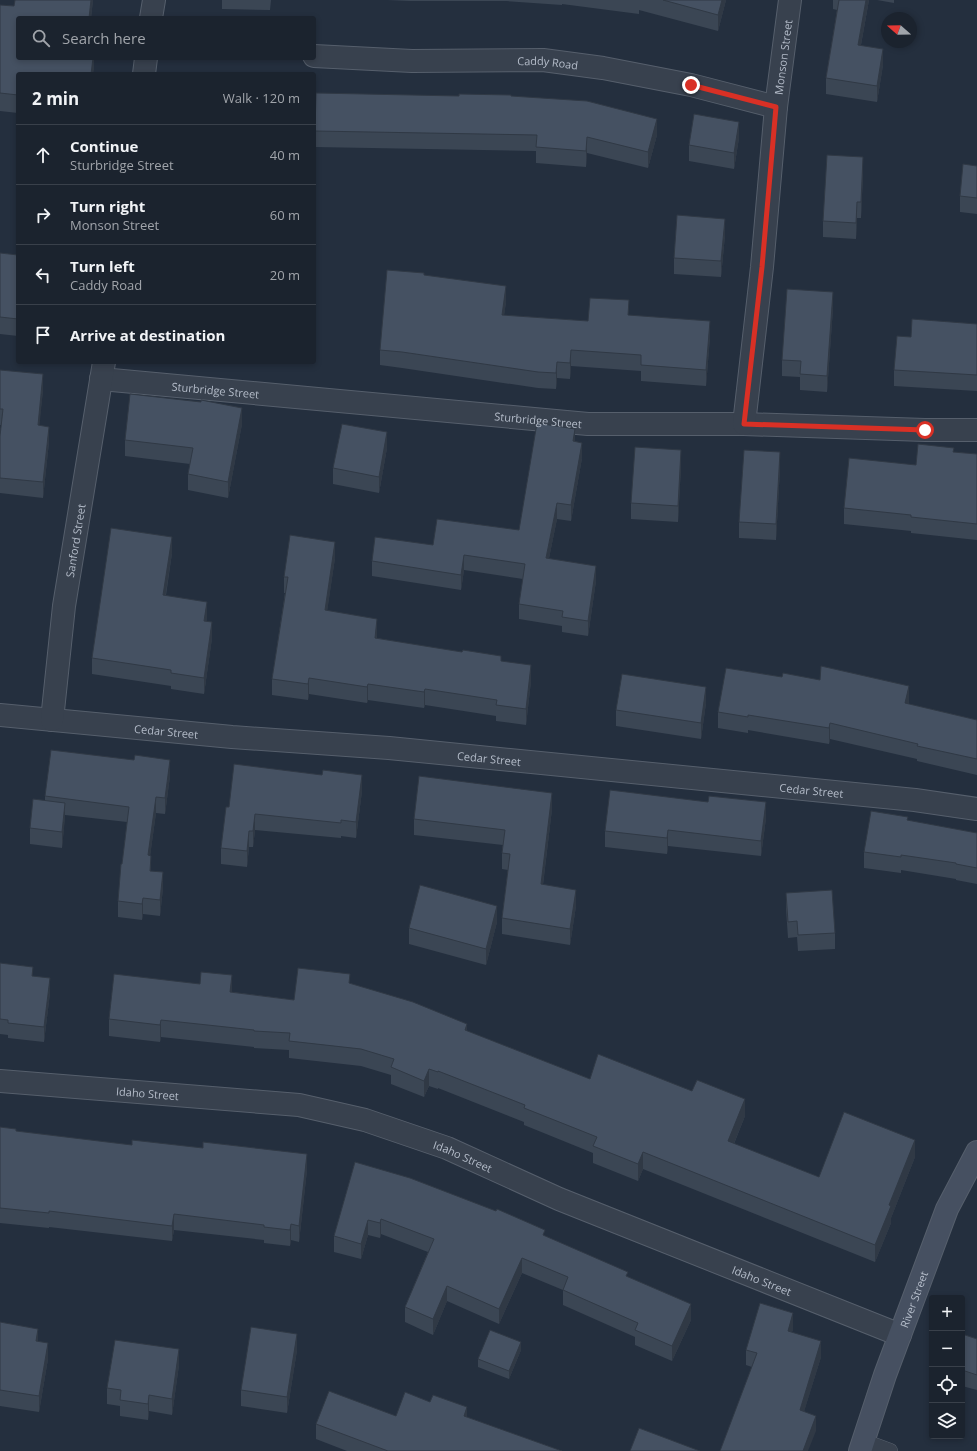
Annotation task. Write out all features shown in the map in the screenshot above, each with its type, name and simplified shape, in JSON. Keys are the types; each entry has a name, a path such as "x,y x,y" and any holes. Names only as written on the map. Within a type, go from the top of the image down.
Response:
{"main road":[{"name":"River Street","path":"862,1446 885,1375 947,1209 977,1152"}],"street":[{"path":"151,16 154,0"},
{"name":"Monson Street","path":"744,424 762,267 776,107 790,0"},
{"name":"Caddy Road","path":"316,56 412,61 543,60 603,68 683,84 776,107"},
{"path":"144,72 146,60"},
{"name":"Sturbridge Street","path":"103,370 588,424 744,424 925,430 977,430"},
{"name":"Sanford Street","path":"52,720 64,606 103,370"},
{"name":"Cedar Street","path":"0,715 232,737 396,749 915,800 977,809"},
{"name":"Idaho Street","path":"0,1081 299,1105 365,1120 446,1148 559,1199 900,1335"}],"lane":[{"path":"862,1446 890,1451"}],"building":[{"path":"15,0 91,0 89,16 16,16 16,60 93,60 91,72 16,72 16,95 0,93 0,5 14,6"},
{"path":"663,0 722,0 718,15"},
{"path":"839,0 866,0 858,45 883,49 877,86 826,78"},
{"path":"316,93 459,96 459,94 511,95 587,101 657,119 648,152 587,137 586,151 536,147 537,135 316,131"},
{"path":"694,114 739,122 734,153 689,145"},
{"path":"827,155 863,157 861,202 857,202 856,223 823,221"},
{"path":"963,164 977,166 977,198 960,196"},
{"path":"677,215 725,219 721,261 674,258"},
{"path":"0,253 16,255 16,319 0,317"},
{"path":"387,270 424,273 424,275 506,286 502,315 588,321 590,298 629,300 628,315 710,321 706,370 641,365 641,355 571,350 570,363 557,362 556,373 538,372 380,350"},
{"path":"787,289 833,292 827,376 800,374 801,361 782,360"},
{"path":"912,319 977,324 977,375 894,370 897,336 911,337"},
{"path":"0,370 43,374 38,425 49,427 43,482 0,478 0,436 3,409 0,409"},
{"path":"130,394 201,402 201,400 242,408 228,482 188,474 193,448 125,440"},
{"path":"537,423 575,429 573,441 582,443 571,505 557,503 546,558 596,566 588,621 562,617 563,611 519,604 525,564 464,555 461,575 372,561 375,537 433,545 437,519 519,530"},
{"path":"342,424 387,432 379,477 333,468"},
{"path":"918,444 954,448 953,452 977,454 977,524 844,508 849,458 916,465"},
{"path":"635,447 681,450 678,506 631,503"},
{"path":"744,450 780,452 776,524 739,522"},
{"path":"111,528 172,537 163,595 207,602 204,621 212,622 204,678 171,673 171,670 92,658"},
{"path":"290,535 335,542 325,610 377,619 375,638 462,652 463,650 501,656 501,661 531,665 526,709 496,705 497,700 425,689 424,692 368,684 367,687 309,678 308,684 272,679 288,577 284,577"},
{"path":"821,666 909,686 905,703 977,720 977,759 917,746 918,744 830,723 829,728 748,715 748,717 718,712 726,668 782,677 783,673 820,680"},
{"path":"622,674 706,687 701,723 616,710"},
{"path":"51,750 134,760 135,755 170,760 165,798 156,797 148,855 151,856 150,871 163,872 160,900 143,898 142,904 118,901 121,864 129,807 45,796"},
{"path":"234,764 322,775 323,770 362,775 356,822 341,820 341,823 255,814 253,831 249,831 247,851 221,848 226,807 229,807"},
{"path":"419,776 552,793 541,884 576,890 570,929 502,918 510,854 502,853 505,830 414,819"},
{"path":"610,790 708,802 709,796 766,802 761,841 668,830 667,838 605,831"},
{"path":"33,799 65,803 62,832 30,828"},
{"path":"871,811 908,817 907,820 977,833 977,868 956,863 901,855 901,857 864,852"},
{"path":"420,885 497,906 486,949 409,928"},
{"path":"832,890 835,933 798,935 797,921 788,922 786,893"},
{"path":"0,963 33,967 32,976 50,978 44,1027 8,1023 8,1020 0,1019"},
{"path":"298,968 350,974 349,983 413,1002 467,1024 465,1030 590,1079 598,1054 692,1091 697,1080 745,1099 728,1141 819,1177 844,1112 915,1140 875,1245 643,1152 638,1164 593,1146 597,1137 524,1108 525,1105 438,1071 429,1069 424,1081 391,1067 394,1059 361,1049 289,1041 290,1033 254,1031 161,1020 160,1025 109,1019 114,974 200,984 201,972 232,975 230,992 294,1000"},
{"path":"0,1127 16,1129 16,1131 132,1145 132,1140 203,1148 203,1142 307,1154 299,1226 291,1224 290,1230 264,1227 264,1225 174,1214 172,1226 49,1211 49,1213 0,1208"},
{"path":"355,1162 410,1178 496,1211 497,1209 545,1230 543,1235 628,1272 626,1276 691,1304 672,1346 635,1330 638,1323 563,1290 568,1277 522,1258 499,1309 447,1286 433,1319 405,1307 434,1239 381,1219 380,1223 368,1220 361,1244 334,1236"},
{"path":"760,1303 793,1313 788,1331 821,1341 800,1410 816,1416 803,1451 720,1451 757,1353 746,1350"},
{"path":"0,1322 38,1329 36,1341 48,1343 39,1396 0,1390"},
{"path":"251,1327 297,1334 287,1397 241,1390"},
{"path":"490,1330 521,1342 509,1371 478,1359"},
{"path":"965,1335 977,1339 977,1375 965,1371"},
{"path":"115,1340 179,1349 172,1399 149,1395 148,1404 120,1400 121,1390 107,1388"},
{"path":"329,1391 396,1416 405,1392 430,1402 433,1395 467,1407 464,1416 562,1451 388,1451 316,1424"},
{"path":"639,1428 700,1451 630,1451"}],"route":[{"path":"691,85 776,107 762,267 744,424 925,430"}]}
